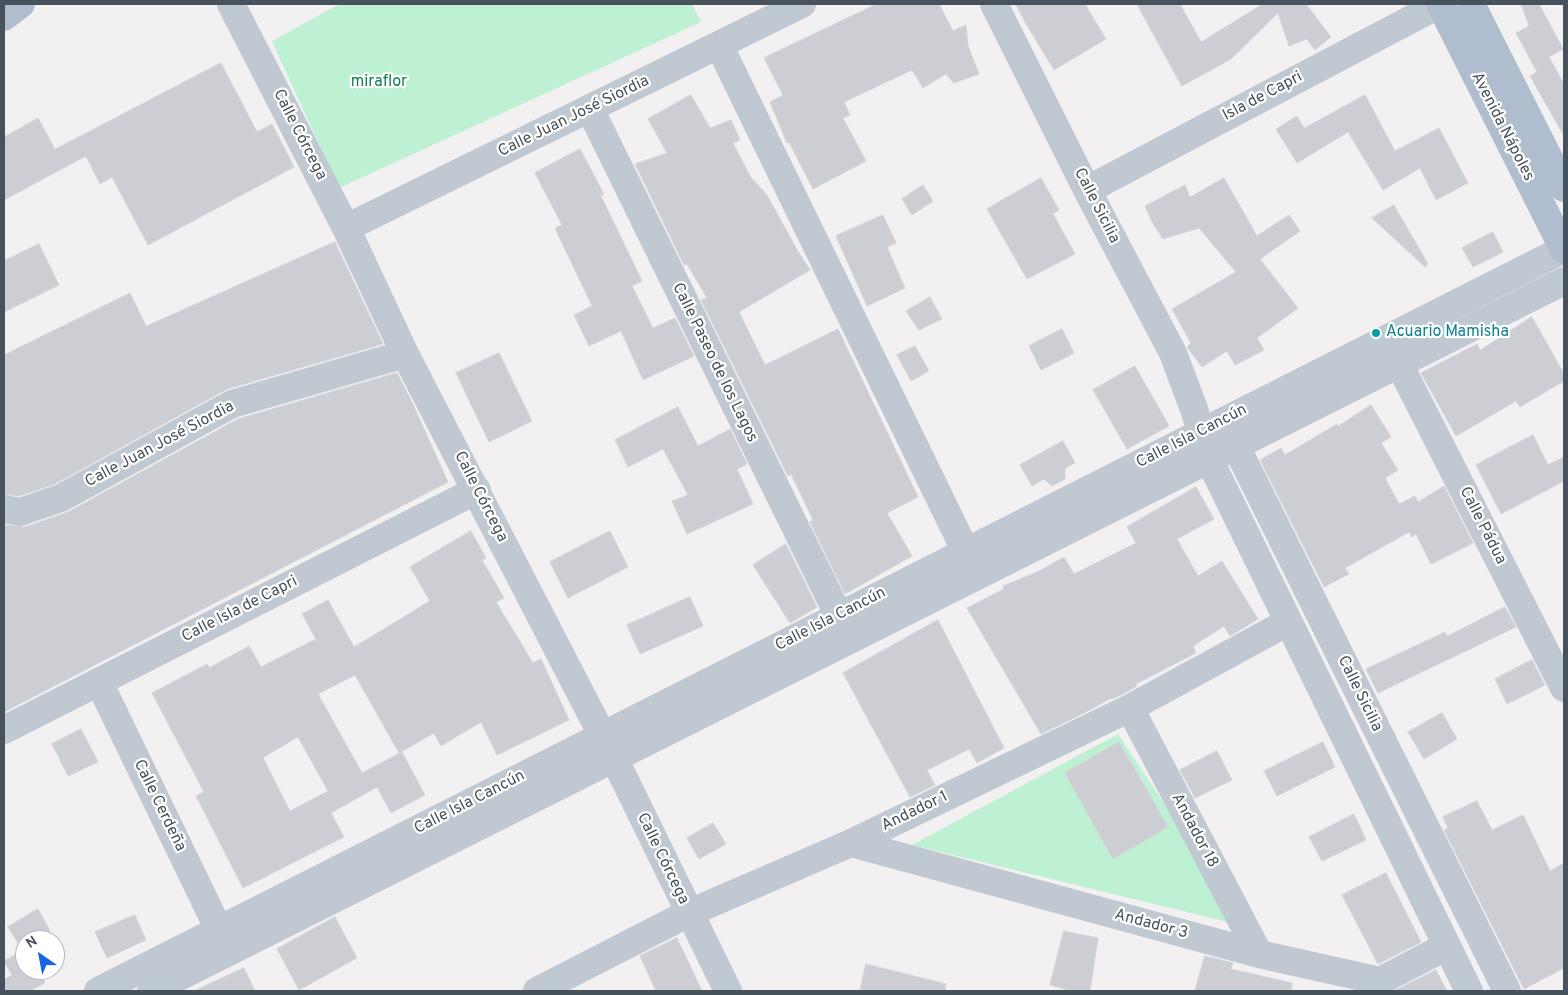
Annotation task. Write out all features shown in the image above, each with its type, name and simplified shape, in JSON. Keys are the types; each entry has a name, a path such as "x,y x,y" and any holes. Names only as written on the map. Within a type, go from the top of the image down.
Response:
{"main road":[{"path":"4,17 21,4"},
{"name":"Avenida Nápoles","path":"1440,4 1564,249"},
{"name":"Avenida Nápoles","path":"1471,4 1564,188"}],"street":[{"name":"Calle Córcega","path":"232,4 346,228 405,354 608,747 728,991"},
{"name":"Calle Juan José Siordia","path":"346,228 802,4"},
{"name":"Calle Sicilia","path":"994,4 1087,190 1173,353 1202,423 1209,459 1469,991"},
{"name":"Isla de Capri","path":"1087,190 1440,4"},
{"path":"719,45 966,552"},
{"name":"Calle Paseo de los Lagos","path":"590,109 843,628"},
{"name":"Calle Isla Cancún","path":"843,628 966,552 1202,423 1386,339 1564,249"},
{"name":"Calle Isla Cancún","path":"98,991 222,942 843,628 1209,459 1564,281"},
{"name":"Calle Pádua","path":"1386,339 1400,363 1564,688"},
{"name":"Calle Juan José Siordia","path":"4,509 20,512 61,498 232,404 405,354"},
{"name":"Calle Sicilia","path":"1202,423 1236,446 1507,991"},
{"name":"Calle Isla de Capri","path":"4,730 476,490"},
{"name":"Andador 1","path":"537,991 689,913 851,843 1130,708 1288,622"},
{"name":"Calle Cerdeña","path":"99,682 222,942"},
{"name":"Andador 18","path":"1130,708 1259,954"},
{"name":"Andador 3","path":"851,843 1259,954 1380,981 1447,946"},
{"name":"Calle Isla Cancún","path":"151,991 222,942"}],"green space":[{"name":"miraflor","path":"340,4 692,4 701,22 339,188 272,41"},
{"path":"1118,734 1197,853 1236,924 912,845"}],"building":[{"path":"877,4 939,4 953,31 966,25 968,46 979,74 954,83 946,74 923,88 912,70 844,102 850,115 843,118 866,161 813,189 789,142 787,143 770,102 783,95 764,58"},
{"path":"1016,4 1085,4 1106,39 1054,70"},
{"path":"1137,4 1180,4 1201,42 1263,4 1306,4 1331,37 1315,50 1307,39 1289,46 1278,13 1231,59 1182,86"},
{"path":"1521,4 1539,4 1563,49 1549,57 1564,84 1564,136 1530,76 1537,72 1516,33 1529,26"},
{"path":"221,63 257,132 272,124 294,167 148,245 112,177 100,184 86,156 4,200 4,137 38,118 55,149"},
{"path":"691,95 710,128 731,120 740,140 733,143 750,176 767,195 810,270 739,312 765,365 838,329 918,497 887,513 912,556 845,594 810,522 813,520 791,474 788,476 701,300 707,298 687,264 684,265 635,164 667,153 648,119"},
{"path":"1365,95 1395,151 1439,128 1468,183 1436,200 1420,168 1383,190 1348,132 1297,163 1276,129 1297,116 1304,128"},
{"path":"580,149 604,194 601,196 642,281 632,286 653,328 675,318 694,356 643,380 621,331 589,346 574,315 592,306 555,228 562,225 535,173"},
{"path":"1041,178 1059,210 1053,214 1075,254 1027,279 987,209"},
{"path":"1224,178 1257,236 1289,215 1300,231 1260,259 1298,308 1257,338 1264,350 1235,365 1227,351 1202,367 1187,347 1191,343 1172,309 1236,272 1199,228 1163,239 1152,222 1145,206 1185,185 1190,197"},
{"path":"923,185 933,201 912,215 902,199"},
{"path":"1394,205 1428,264 1425,267 1372,218"},
{"path":"883,215 896,243 887,247 905,288 867,306 836,236"},
{"path":"1493,232 1503,252 1473,267 1462,248"},
{"path":"335,242 383,344 227,389 55,484 19,496 4,494 4,355 130,293 146,326"},
{"path":"39,244 59,285 4,312 4,261"},
{"path":"930,297 942,319 919,330 906,311"},
{"path":"1532,317 1564,374 1564,381 1520,407 1516,401 1456,436 1421,373 1477,344 1480,350"},
{"path":"1062,329 1074,353 1041,370 1029,346"},
{"path":"915,346 929,371 911,381 897,355"},
{"path":"499,353 532,421 489,442 456,373"},
{"path":"1135,366 1169,426 1127,449 1093,390"},
{"path":"397,373 448,482 4,712 4,525 25,527 68,512 238,419"},
{"path":"1371,405 1391,437 1381,443 1398,470 1385,478 1399,504 1415,496 1418,502 1444,486 1473,543 1431,564 1416,534 1412,537 1409,532 1345,568 1349,574 1324,587 1260,460 1281,448 1285,455 1337,424 1338,426"},
{"path":"678,407 698,446 730,429 747,464 737,469 753,504 687,534 672,501 688,495 663,449 628,467 615,440"},
{"path":"1533,435 1548,465 1564,457 1564,481 1501,514 1476,465"},
{"path":"1063,441 1075,463 1065,468 1065,479 1052,486 1044,479 1032,486 1020,465"},
{"path":"1196,487 1214,519 1177,539 1198,576 1222,561 1258,619 1230,636 1224,626 1193,646 1196,653 1136,684 1137,686 1123,694 1111,698 1041,734 967,608 1004,589 1003,586 1037,572 1064,557 1074,574 1136,543 1127,527"},
{"path":"471,531 486,558 482,560 504,598 496,602 533,663 541,659 569,720 497,755 481,722 441,746 434,733 399,753 355,675 318,694 362,773 402,752 425,795 391,813 377,787 331,813 344,837 243,888 196,796 204,792 152,693 207,664 209,668 249,646 261,667 316,639 302,614 328,600 354,647 430,601 410,567","holes":["298,737 328,791 290,811 263,758"]},
{"path":"610,531 628,567 568,598 550,562"},
{"path":"786,544 817,607 790,623 753,565"},
{"path":"690,597 703,626 640,654 627,625"},
{"path":"1505,607 1516,627 1378,693 1366,669 1445,632 1447,636"},
{"path":"938,620 1004,748 977,763 969,749 927,770 935,785 910,797 843,673"},
{"path":"1532,660 1545,685 1507,704 1495,679"},
{"path":"1442,713 1457,739 1424,759 1408,732"},
{"path":"81,729 98,762 68,776 52,744"},
{"path":"1119,742 1168,827 1113,859 1065,773"},
{"path":"1323,742 1335,767 1277,796 1264,771"},
{"path":"1217,751 1232,780 1195,798 1180,770"},
{"path":"1477,801 1492,830 1523,815 1550,871 1564,863 1564,968 1524,989 1444,830 1448,828 1443,817"},
{"path":"1354,814 1366,840 1322,861 1309,837"},
{"path":"713,823 726,844 699,859 687,838"},
{"path":"1386,873 1421,942 1378,964 1342,895"},
{"path":"38,909 49,930 15,930 15,938 8,927"},
{"path":"135,915 146,940 107,958 95,932"},
{"path":"335,917 357,958 299,990 277,949"},
{"path":"1064,931 1098,938 1090,991 1072,991 1050,985"},
{"path":"677,938 702,991 656,991 640,956"},
{"path":"15,955 15,980 43,980 45,983 29,991 4,991 4,980 12,975 4,961"},
{"path":"1205,956 1233,963 1231,969 1292,983 1291,991 1195,991"},
{"path":"866,964 946,984 945,991 860,991"},
{"path":"244,968 255,991 194,991"},
{"path":"1436,970 1447,991 1394,991"}],"place":[{"name":"Acuario Mamisha","path":"1376,333"}]}
